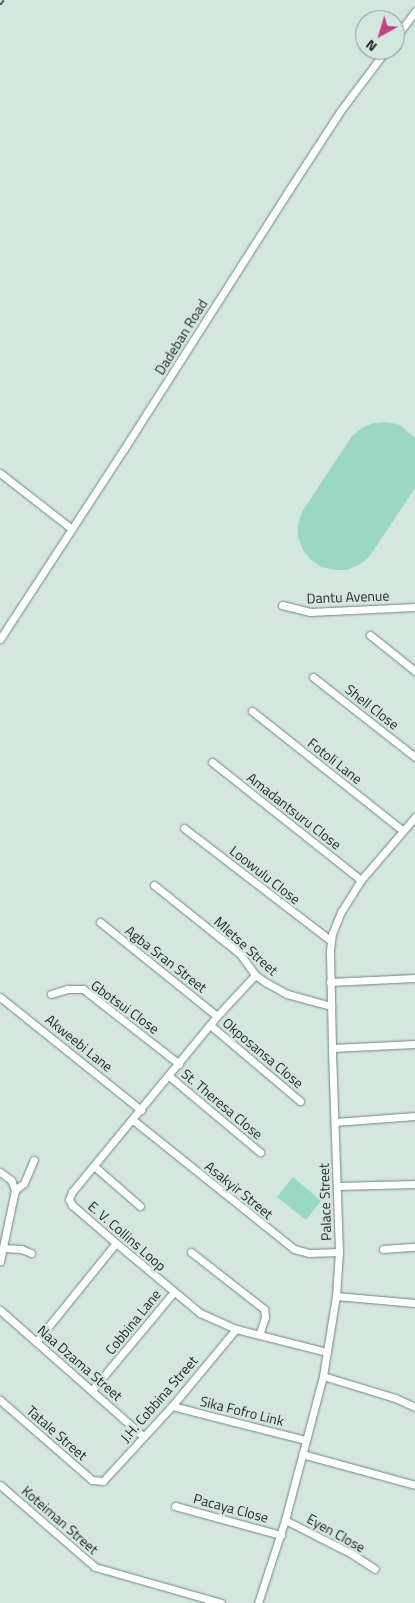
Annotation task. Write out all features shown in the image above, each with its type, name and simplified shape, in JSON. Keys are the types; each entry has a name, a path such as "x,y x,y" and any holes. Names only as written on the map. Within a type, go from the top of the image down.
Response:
{"street":[{"path":"405,25 414,14"},
{"name":"Dadeban Road","path":"0,639 289,190 342,110 379,60"},
{"path":"0,473 72,529"},
{"name":"Dantu Avenue","path":"282,605 310,612 415,607"},
{"path":"370,636 415,671"},
{"name":"Shell Close","path":"314,677 415,757"},
{"name":"Fotoli Lane","path":"252,712 402,830"},
{"name":"Amadantsuru Close","path":"212,762 361,880"},
{"name":"Palace Street","path":"258,1603 285,1520 322,1376 328,1352 336,1296 339,1252 330,982 331,941 341,912 361,880 415,817"},
{"name":"Loowulu Close","path":"184,828 331,941"},
{"name":"Mletse Street","path":"154,885 240,954 255,975 287,994 331,1006"},
{"name":"Agba Sran Street","path":"100,922 217,1016"},
{"name":"E. V. Collins Loop","path":"255,975 217,1016 72,1192 69,1199 72,1205 200,1313 236,1329 328,1352"},
{"path":"330,982 415,978"},
{"name":"Gbotsui Close","path":"51,994 67,989 83,989 179,1064"},
{"name":"Akweebi Lane","path":"0,997 141,1110"},
{"name":"Okposansa Close","path":"210,1025 300,1101"},
{"path":"332,1048 415,1044"},
{"name":"St. Theresa Close","path":"169,1076 260,1152"},
{"path":"335,1122 415,1116"},
{"name":"Asakyir Street","path":"133,1120 294,1249 309,1253 339,1252"},
{"path":"15,1190 24,1183 34,1160"},
{"path":"94,1166 140,1206"},
{"path":"0,1172 11,1180 15,1190 0,1261"},
{"path":"338,1186 415,1184"},
{"path":"36,1342 116,1243"},
{"path":"383,1249 415,1247"},
{"path":"4,1248 21,1249 31,1253"},
{"path":"191,1252 264,1309 265,1317 259,1335"},
{"name":"Cobbina Lane","path":"92,1390 173,1292"},
{"path":"336,1296 415,1303"},
{"name":"Naa Dzama Street","path":"0,1310 143,1436"},
{"name":"J.H. Cobbina Street","path":"99,1481 106,1479 172,1406 236,1329"},
{"path":"322,1376 395,1398 415,1407"},
{"name":"Tatale Street","path":"0,1400 92,1480 99,1481"},
{"name":"Sika Fofro Link","path":"172,1406 305,1440"},
{"path":"302,1454 415,1485"},
{"name":"Koteiman Street","path":"0,1485 96,1567 221,1603"},
{"name":"Pacaya Close","path":"175,1506 281,1534"},
{"name":"Eyen Close","path":"285,1520 346,1551 375,1569"}],"green space":[{"path":"387,422 400,425 415,438 415,488 369,557 359,565 347,570 321,567 311,560 303,550 298,537 298,525 302,512 352,436 362,428 374,423"},
{"path":"293,1177 321,1201 306,1220 277,1197"}],"railway":[{"path":"0,5 4,0"}]}
